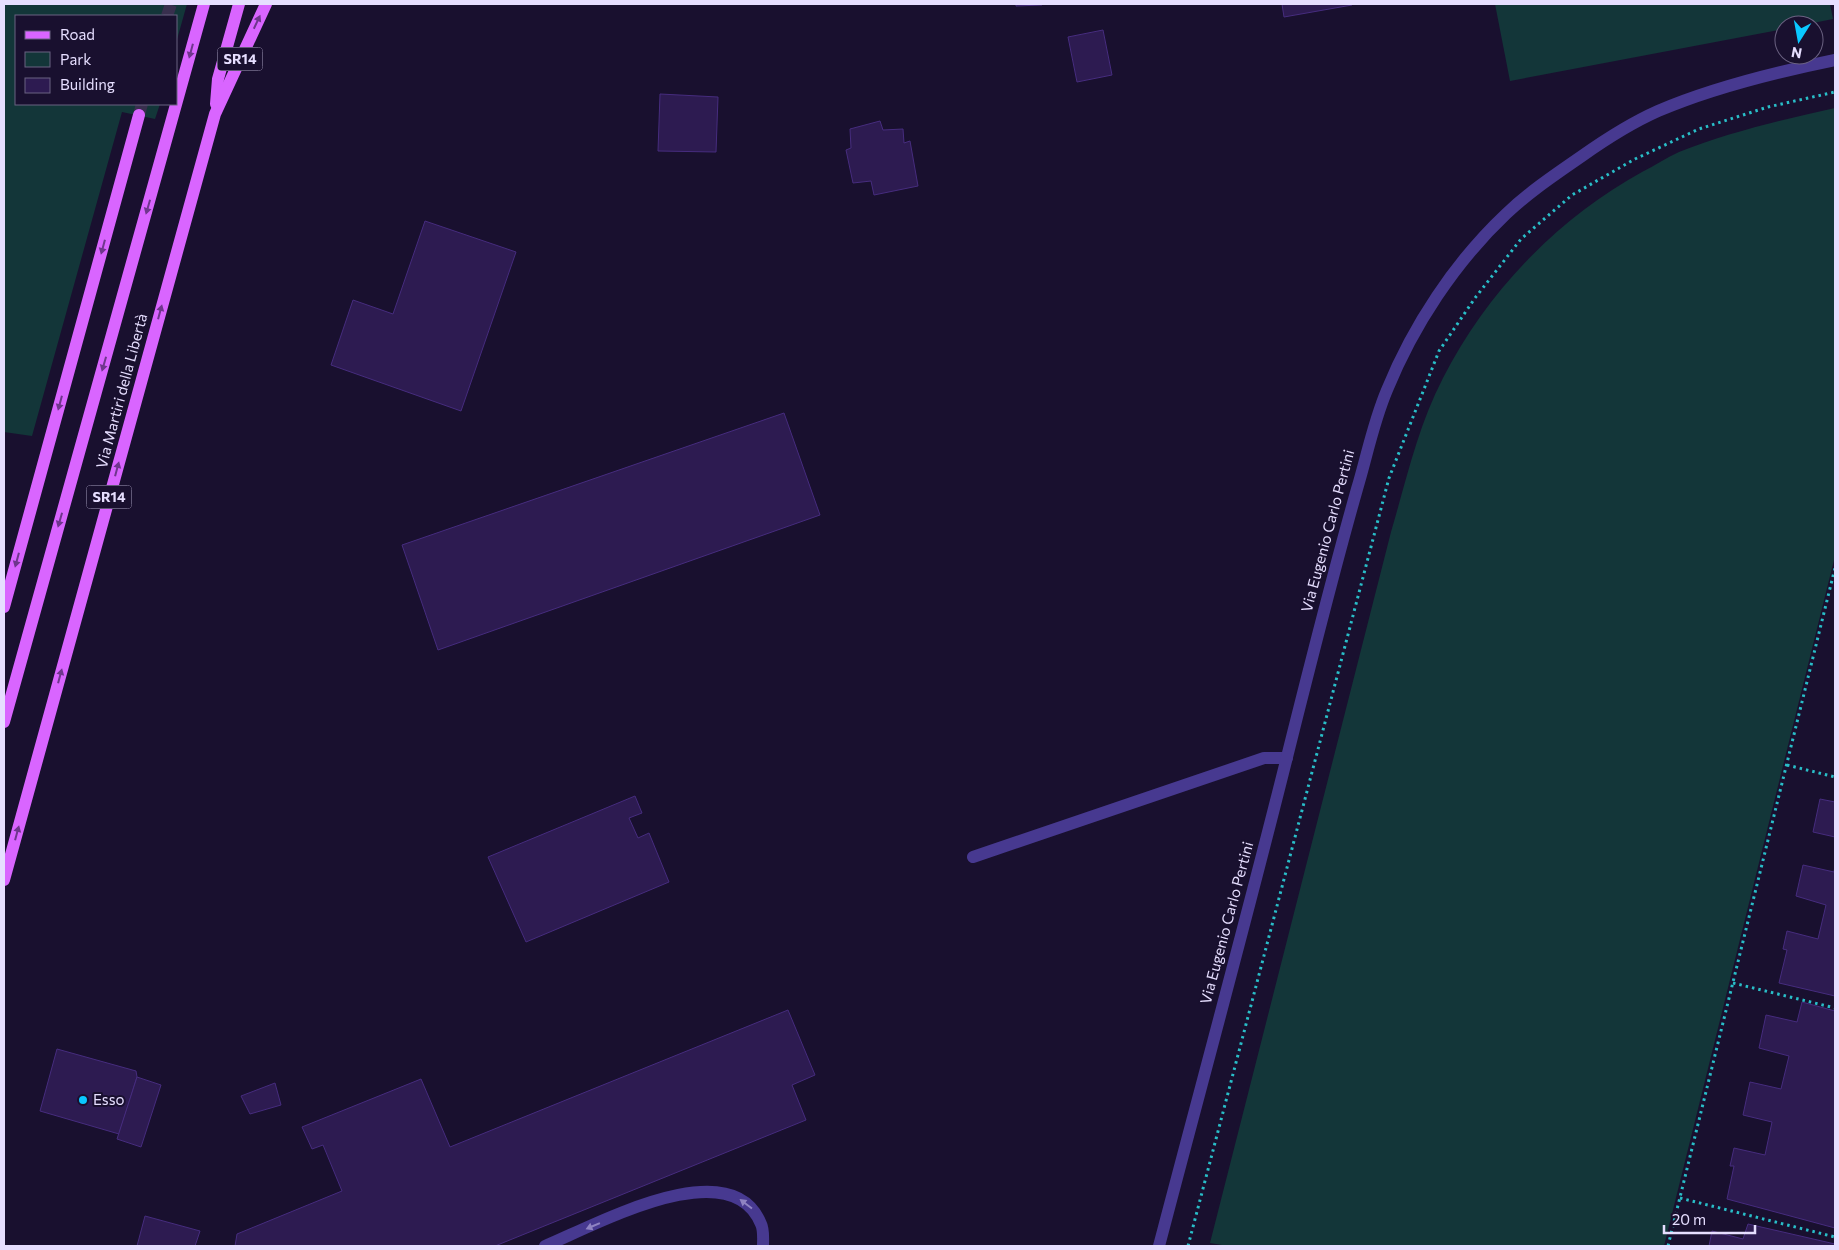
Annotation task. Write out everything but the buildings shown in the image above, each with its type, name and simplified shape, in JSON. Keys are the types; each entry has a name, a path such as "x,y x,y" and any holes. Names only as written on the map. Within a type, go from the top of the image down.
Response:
{"main road":[{"name":"Via Martiri della Libertà","path":"178,97 204,4"},
{"name":"SR14","path":"215,114 218,79 239,4"},
{"name":"Via Martiri della Libertà","path":"4,880 215,114 266,4"},
{"name":"Via Martiri della Libertà","path":"4,722 176,105"},
{"path":"4,608 139,115"}],"street":[{"name":"Via Eugenio Carlo Pertini","path":"1159,1246 1372,429 1387,389 1412,338 1472,251 1506,214 1550,177 1635,122 1660,110 1786,70 1835,60"},
{"path":"973,857 1264,758 1287,758"},
{"path":"545,1246 655,1200 703,1190 733,1195 751,1206 762,1225 763,1246"}],"path":[{"path":"1188,1246 1389,478 1439,351 1475,298 1521,239 1572,195 1635,159 1699,129 1768,107 1835,92"},
{"path":"1668,1246 1835,568"},
{"path":"1787,765 1835,777"},
{"path":"1733,983 1835,1008"},
{"path":"1680,1198 1835,1237"}],"green space":[{"path":"4,4 187,4 178,36 178,15 15,15 15,105 160,105 155,119 122,112 32,436 4,432"},
{"path":"1495,4 1830,4 1833,19 1824,21 1824,15 1774,15 1774,31 1510,81"},
{"path":"1835,108 1835,556 1664,1246 1228,1246 1210,1243 1391,532 1426,415 1443,378 1481,316 1527,260 1581,212 1611,191 1679,152 1717,138 1756,127"}],"tunnel":[{"path":"167,15 171,4"},
{"path":"139,115 142,105"}],"place":[{"name":"Esso","path":"83,1100"}]}
